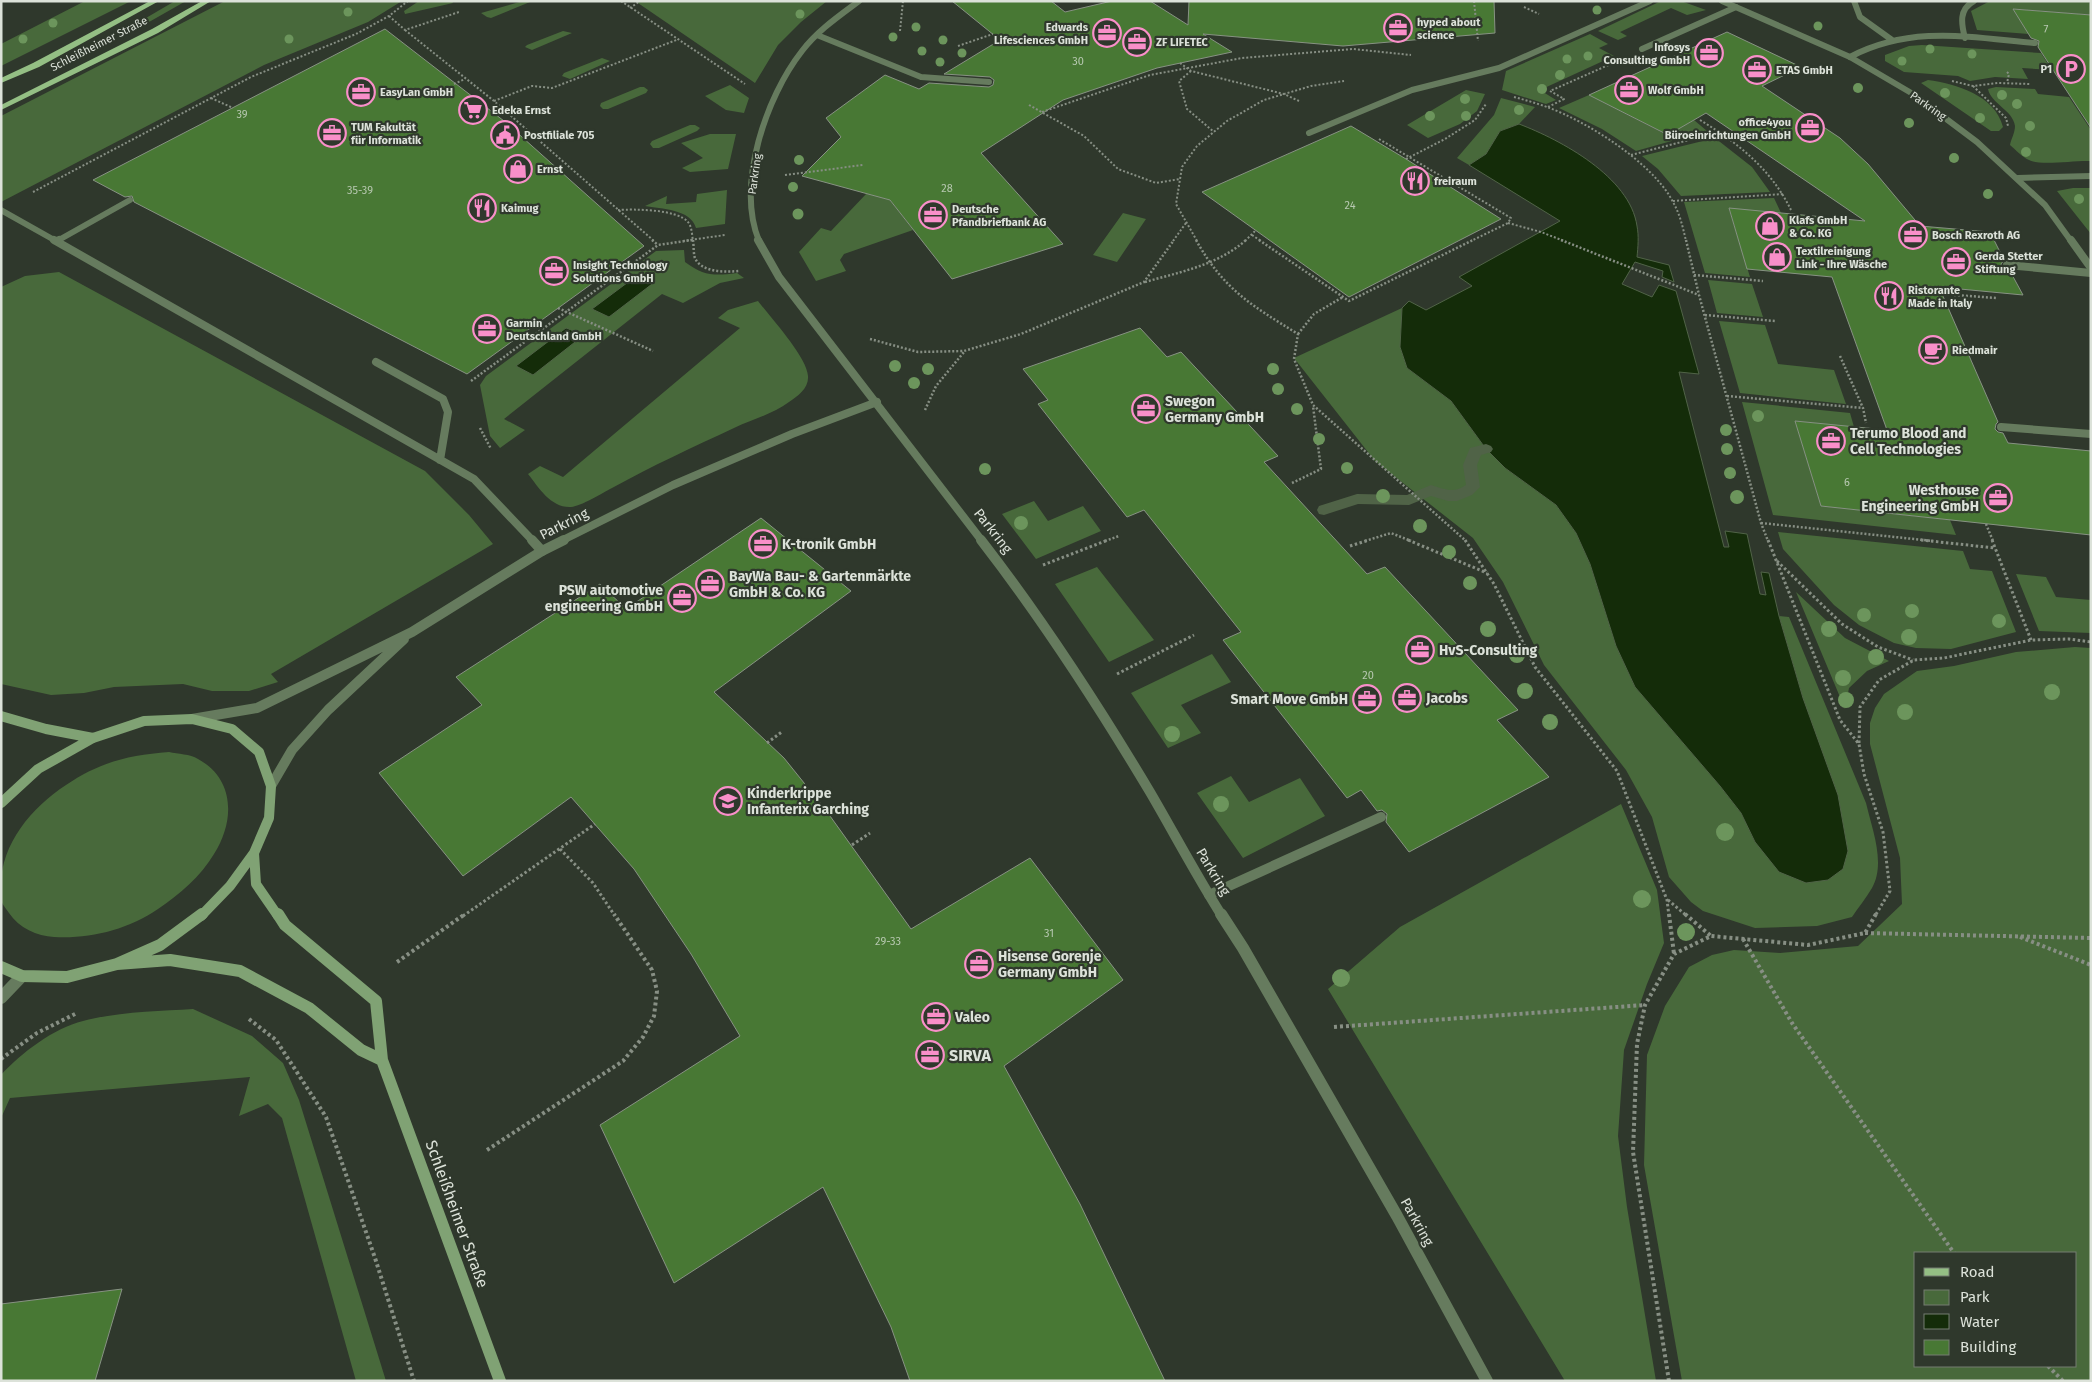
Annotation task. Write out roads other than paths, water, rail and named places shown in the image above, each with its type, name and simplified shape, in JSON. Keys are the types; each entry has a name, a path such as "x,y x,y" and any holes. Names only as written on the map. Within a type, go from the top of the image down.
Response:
{"main road":[{"name":"Schleißheimer Straße","path":"1,81 36,65 156,1"},
{"name":"Schleißheimer Straße","path":"1,108 138,40 208,1"}],"street":[{"name":"Parkring","path":"859,1 817,34 788,72 775,95 763,126 752,179 751,200 755,231 779,277 1009,576 1085,687 1150,792 1305,1056 1397,1216 1487,1381"},
{"path":"1309,133 1412,90 1499,68 1650,1"},
{"name":"Parkring","path":"1722,1 1850,57 1913,94 1977,142 2018,178 2045,205 2091,268"},
{"path":"1854,1 1860,16 1892,40"},
{"path":"1965,38 1961,24 1962,12 1969,3 1974,1"},
{"path":"1642,50 1736,7"},
{"path":"817,34 921,77 989,82"},
{"path":"1850,57 1892,40 1922,35 2035,43"},
{"path":"2018,178 2091,176"},
{"path":"57,242 130,200"},
{"path":"1,210 474,479 542,551"},
{"path":"2007,265 2091,273"},
{"path":"376,362 443,399 448,412 440,460"},
{"name":"Parkring","path":"192,719 257,708 412,632 542,551 673,485 792,434 877,402"},
{"path":"2001,427 2091,434"},
{"name":"Parkring","path":"271,786 292,750 328,710 412,632"},
{"name":"Schleißheimer Straße","path":"1,716 46,729 93,738"},
{"name":"Schleißheimer Straße","path":"1,803 38,769 93,738 144,721 192,719 232,729 260,752 271,786 268,818 254,853 230,886 199,918 160,945 117,964 67,977 22,976 1,967"},
{"path":"1209,895 1382,816"},
{"name":"Schleißheimer Straße","path":"254,853 256,884 285,925 376,1001 382,1060 500,1381"},
{"name":"Schleißheimer Straße","path":"117,964 170,960 240,971 309,1008 361,1050 382,1060"},
{"path":"1,998 22,976"}],"water":[{"path":"1519,124 1573,150 1608,176 1622,192 1632,208 1638,230 1637,257 1669,265 1674,282 1662,277 1663,271 1635,262 1622,284 1652,297 1659,285 1676,291 1699,374 1679,372 1724,547 1729,547 1725,531 1747,534 1760,594 1766,595 1761,572 1769,573 1779,616 1803,698 1838,795 1848,851 1843,869 1828,880 1806,883 1779,872 1755,842 1741,813 1720,786 1635,687 1616,646 1590,564 1576,533 1556,505 1505,468 1486,449 1451,401 1407,368 1400,347 1402,308 1409,301 1426,310 1472,286 1459,277 1560,221 1469,165 1486,154 1500,131"},
{"path":"639,274 656,281 609,317 592,309"},
{"path":"566,328 584,335 533,375 516,366"}],"waterway":[{"path":"1324,510 1357,499 1409,500 1431,490 1448,496 1457,496 1473,487 1470,465 1475,451 1486,449"}],"place":[{"name":"hyped about science","path":"1398,28"},
{"name":"Edwards Lifesciences GmbH","path":"1107,33"},
{"name":"ZF LIFETEC","path":"1137,42"},
{"name":"Infosys Consulting GmbH","path":"1709,53"},
{"name":"P1","path":"2071,69"},
{"name":"ETAS GmbH","path":"1757,70"},
{"name":"Wolf GmbH","path":"1629,90"},
{"name":"EasyLan GmbH","path":"361,92"},
{"name":"Edeka Ernst","path":"473,110"},
{"name":"office4you Büroeinrichtungen GmbH","path":"1810,128"},
{"name":"TUM Fakultät für Informatik","path":"332,133"},
{"name":"Postfiliale 705","path":"505,135"},
{"name":"Ernst","path":"518,169"},
{"name":"freiraum","path":"1415,181"},
{"name":"Kaimug","path":"482,208"},
{"name":"Deutsche Pfandbriefbank AG","path":"933,215"},
{"name":"Klafs GmbH & Co. KG","path":"1770,226"},
{"name":"Bosch Rexroth AG","path":"1913,235"},
{"name":"Textilreinigung Link - Ihre Wäsche","path":"1777,257"},
{"name":"Gerda Stetter Stiftung","path":"1956,262"},
{"name":"Insight Technology Solutions GmbH","path":"554,271"},
{"name":"Ristorante Made in Italy","path":"1889,296"},
{"name":"Garmin Deutschland GmbH","path":"487,329"},
{"name":"Riedmair","path":"1933,350"},
{"name":"Swegon Germany GmbH","path":"1146,409"},
{"name":"Terumo Blood and Cell Technologies","path":"1831,441"},
{"name":"Westhouse Engineering GmbH","path":"1998,498"},
{"name":"K-tronik GmbH","path":"763,544"},
{"name":"BayWa Bau- & Gartenmärkte GmbH & Co. KG","path":"710,584"},
{"name":"PSW automotive engineering GmbH","path":"682,598"},
{"name":"HvS-Consulting","path":"1420,650"},
{"name":"Jacobs","path":"1407,698"},
{"name":"Smart Move GmbH","path":"1367,699"},
{"name":"Kinderkrippe Infanterix Garching","path":"728,801"},
{"name":"Hisense Gorenje Germany GmbH","path":"979,964"},
{"name":"Valeo","path":"936,1017"},
{"name":"SIRVA","path":"930,1055"}]}
